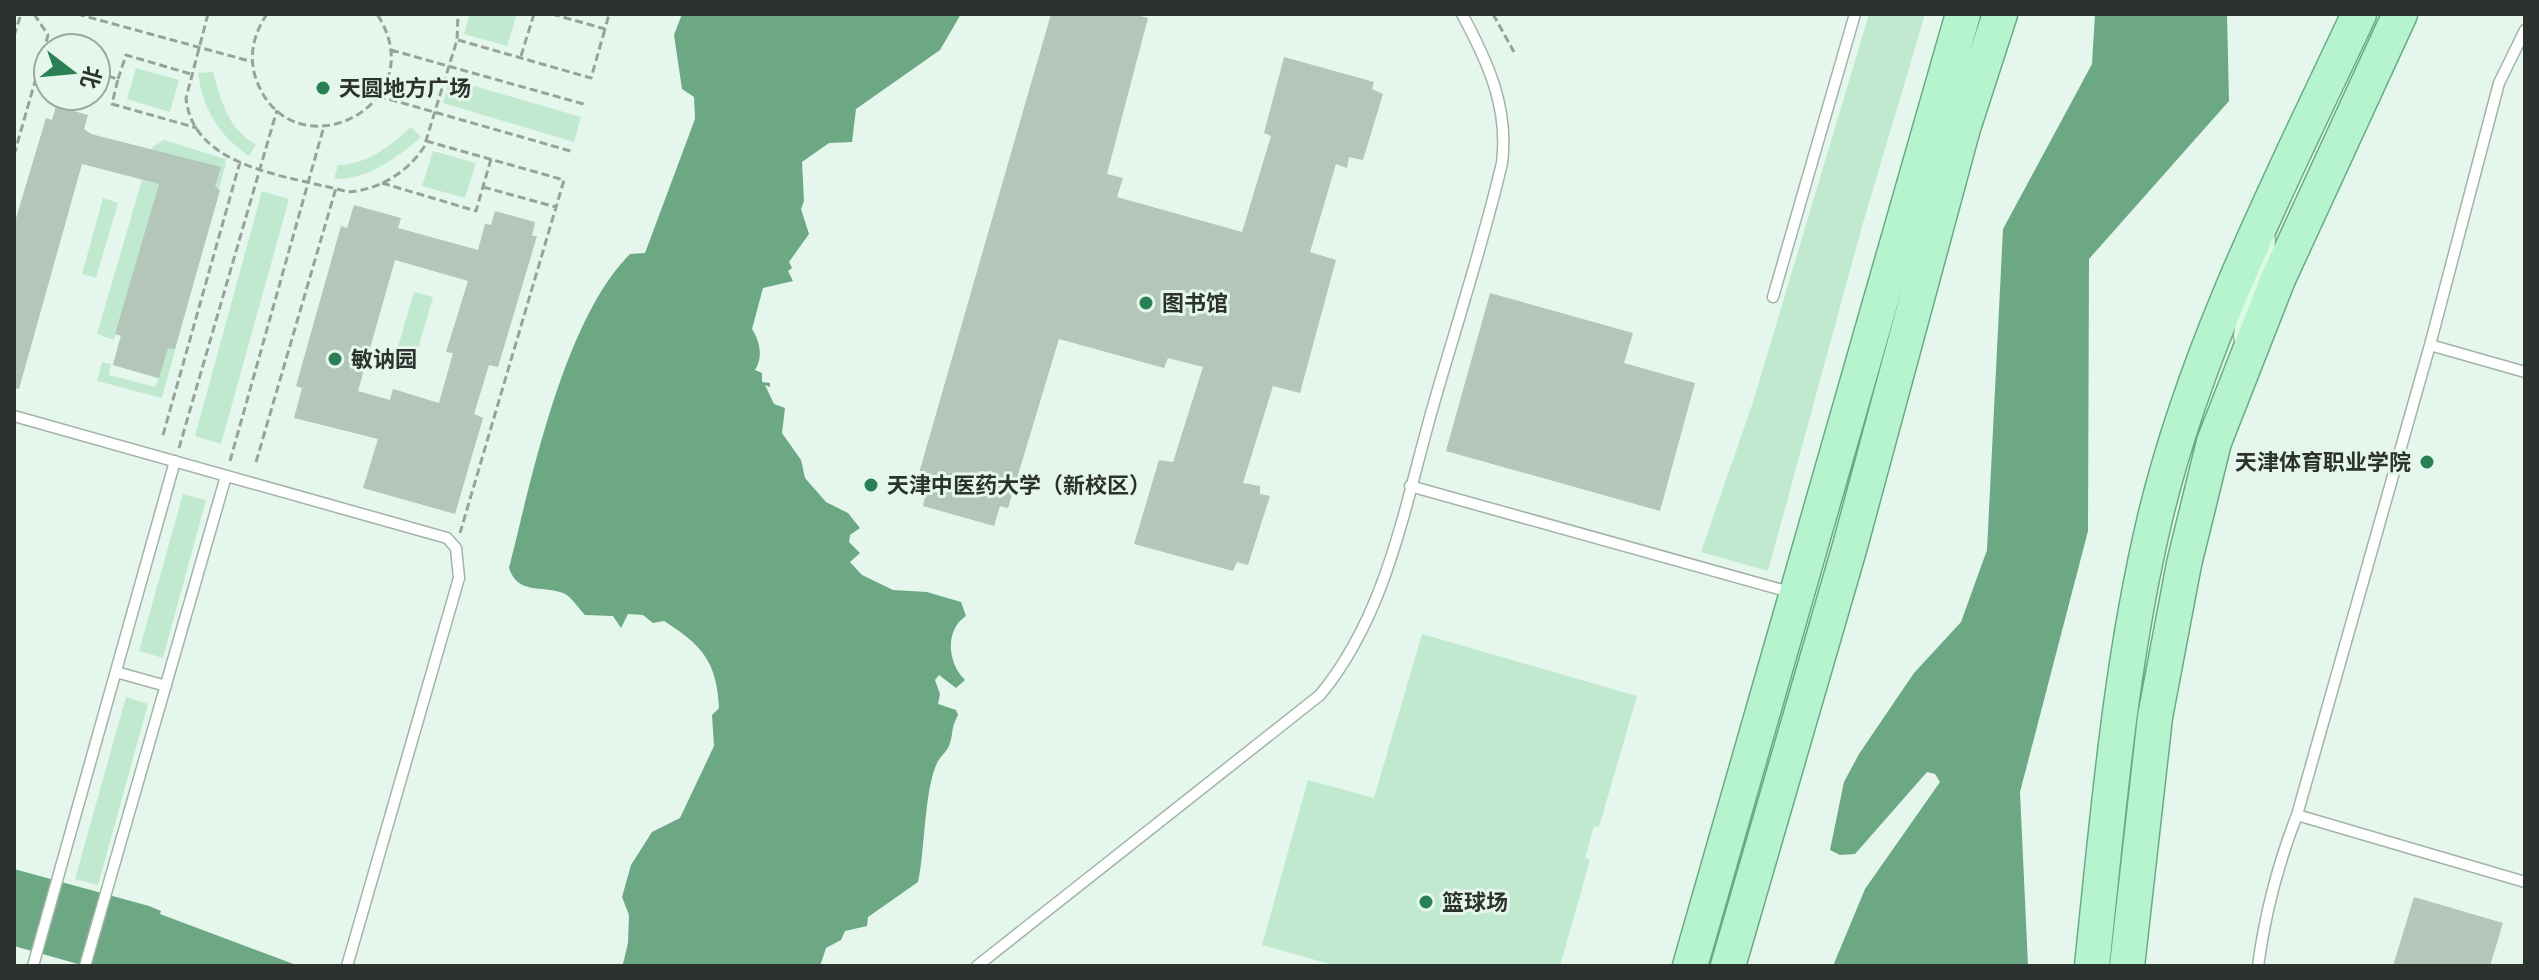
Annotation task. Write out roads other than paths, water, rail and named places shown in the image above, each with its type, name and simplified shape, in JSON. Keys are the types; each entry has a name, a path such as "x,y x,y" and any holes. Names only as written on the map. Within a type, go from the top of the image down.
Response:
{"main road":[{"path":"1690,966 1963,14"},
{"path":"1728,966 1846,561 1963,128 2000,14"},
{"path":"2092,966 2118,712 2155,517 2205,358 2359,14"},
{"path":"2127,966 2155,717 2184,564 2214,442 2278,279 2400,14"},
{"path":"1852,406 1963,128"}],"street":[{"path":"2246,362 2262,225"}],"lane":[{"path":"977,966 1320,695 1343,668 1376,602 1494,195 1505,136 1495,86 1462,14"},
{"path":"1773,297 1855,14"},
{"path":"2258,966 2279,861 2297,815 2430,345 2499,83 2525,30"},
{"path":"2430,345 2525,372"},
{"path":"14,416 447,538 456,548 459,578 347,966"},
{"path":"35,961 175,461"},
{"path":"85,966 226,476"},
{"path":"1410,486 1798,594"},
{"path":"116,672 166,686"},
{"path":"2297,815 2525,882"}],"place":[{"name":"天圆地方广场","path":"323,88"},
{"name":"图书馆","path":"1146,303"},
{"name":"敏讷园","path":"335,359"},
{"name":"天津体育职业学院","path":"2427,462"},
{"name":"天津中医药大学（新校区）","path":"871,485"},
{"name":"篮球场","path":"1426,902"}]}
